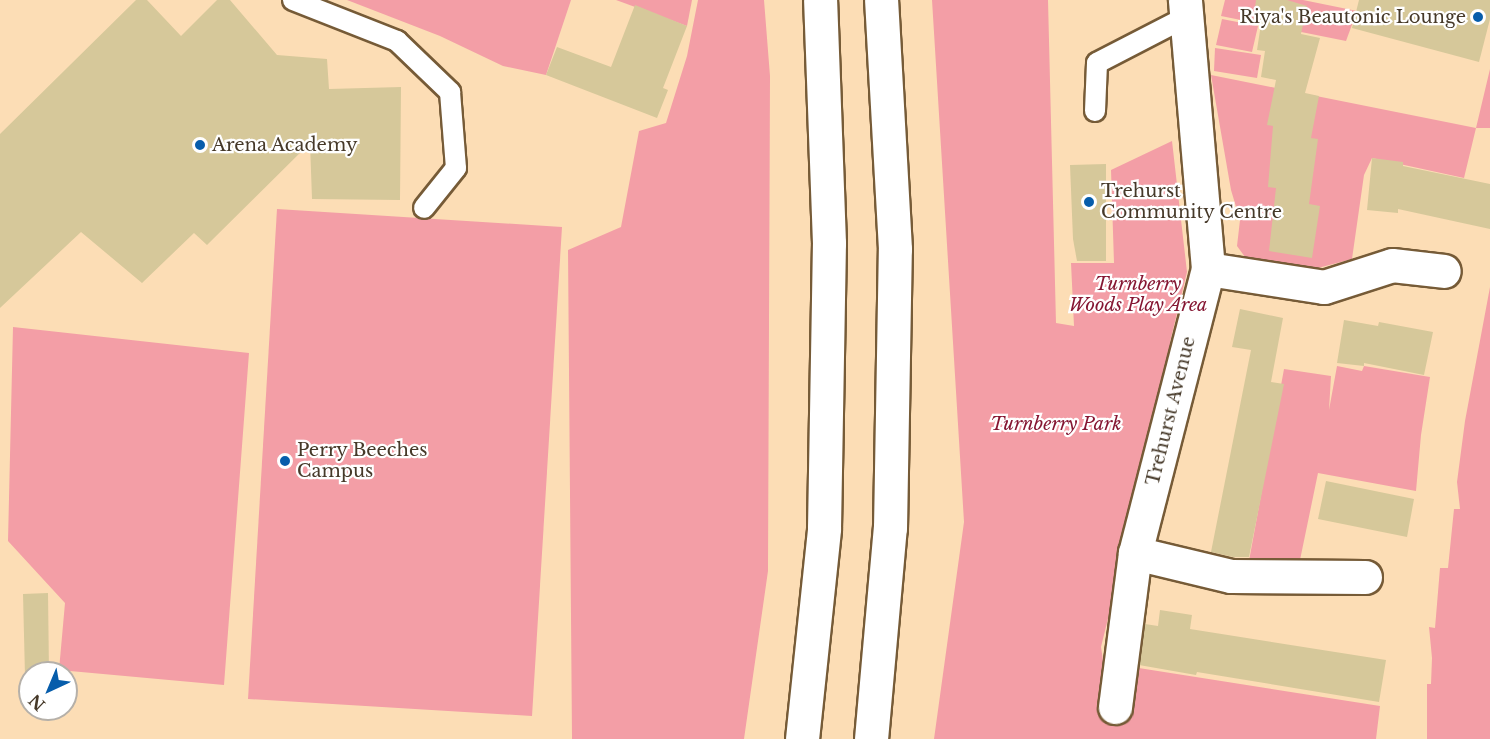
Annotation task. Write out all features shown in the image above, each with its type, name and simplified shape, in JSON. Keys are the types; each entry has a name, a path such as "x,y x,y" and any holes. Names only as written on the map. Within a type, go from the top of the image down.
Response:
{"main road":[{"path":"802,739 824,528 829,243 820,0"},
{"path":"871,739 890,528 895,249 881,0"},
{"name":"Trehurst Avenue","path":"1115,707 1135,553 1208,269 1186,8"},
{"path":"1208,269 1324,287 1392,265 1444,271"},
{"path":"1135,553 1231,576 1365,577"}],"lane":[{"path":"293,0 397,41 450,92 456,168 424,208"},
{"path":"1095,111 1097,63 1186,8"}],"green space":[{"path":"347,0 571,0 546,75 503,66 440,36"},
{"path":"616,0 692,0 687,26"},
{"path":"698,0 764,0 770,76 768,571 744,739 572,739 568,250 621,227 639,131 666,123 687,56"},
{"name":"Turnberry Park","path":"932,0 1048,0 1056,323 1074,326 1071,263 1114,263 1111,170 1172,141 1187,272 1170,342 1176,343 1101,647 1110,707 1126,666 1380,706 1376,739 934,739 964,522"},
{"path":"1225,0 1303,0 1357,11 1346,41 1221,16"},
{"path":"1222,19 1258,26 1252,52 1216,45"},
{"path":"1215,48 1261,55 1257,78 1214,71"},
{"path":"1490,69 1490,128 1476,128"},
{"path":"1211,75 1476,128 1464,178 1372,158 1364,175 1352,259 1318,268 1265,264 1245,257 1237,246 1240,220 1231,190"},
{"path":"277,209 562,227 532,716 248,699"},
{"path":"1490,287 1490,739 1427,739 1427,684 1431,684 1432,658 1429,627 1435,628 1440,568 1448,568 1454,509 1460,509 1457,482 1465,421"},
{"path":"13,327 249,353 224,685 78,672 78,661 60,661 65,603 8,541"},
{"path":"1337,366 1362,371 1364,366 1430,377 1421,435 1416,491 1318,473 1300,560 1249,561 1284,369 1331,376 1329,410"}],"building":[{"name":"Arena Academy","path":"136,0 147,0 181,36 217,0 230,0 277,55 327,59 329,89 401,87 400,200 312,199 310,143 207,245 194,233 142,283 81,232 0,308 0,134"},
{"path":"1256,0 1287,0 1307,6 1301,34 1320,38 1305,93 1319,96 1311,138 1318,139 1309,204 1320,206 1312,258 1269,251 1276,188 1268,187 1273,126 1267,125 1276,80 1261,77 1265,51 1257,50 1261,24 1253,22"},
{"path":"1359,0 1490,0 1490,19 1479,62 1352,28"},
{"path":"635,5 687,26 663,88 668,90 657,118 546,75 557,47 611,67"},
{"path":"1372,158 1403,162 1403,166 1490,184 1490,229 1398,209 1398,213 1367,210"},
{"name":"Trehurst Community Centre","path":"1106,164 1106,261 1077,261 1073,239 1070,165"},
{"path":"1240,309 1283,318 1271,382 1284,384 1249,557 1233,557 1211,552 1251,350 1232,347"},
{"path":"1344,320 1378,326 1379,322 1433,332 1424,375 1364,363 1364,366 1337,363"},
{"path":"1326,481 1414,499 1407,537 1318,519"},
{"path":"48,593 49,661 25,661 23,594"},
{"path":"1160,610 1192,615 1190,629 1386,660 1379,702 1197,672 1196,675 1139,665 1145,624 1158,626"}],"place":[{"name":"Riya's Beautonic Lounge","path":"1478,17"},
{"name":"Arena Academy","path":"200,145"},
{"name":"Trehurst Community Centre","path":"1089,202"},
{"name":"Perry Beeches Campus","path":"285,461"}],"park label":[{"name":"Turnberry Woods Play Area","path":"1138,295"}]}
